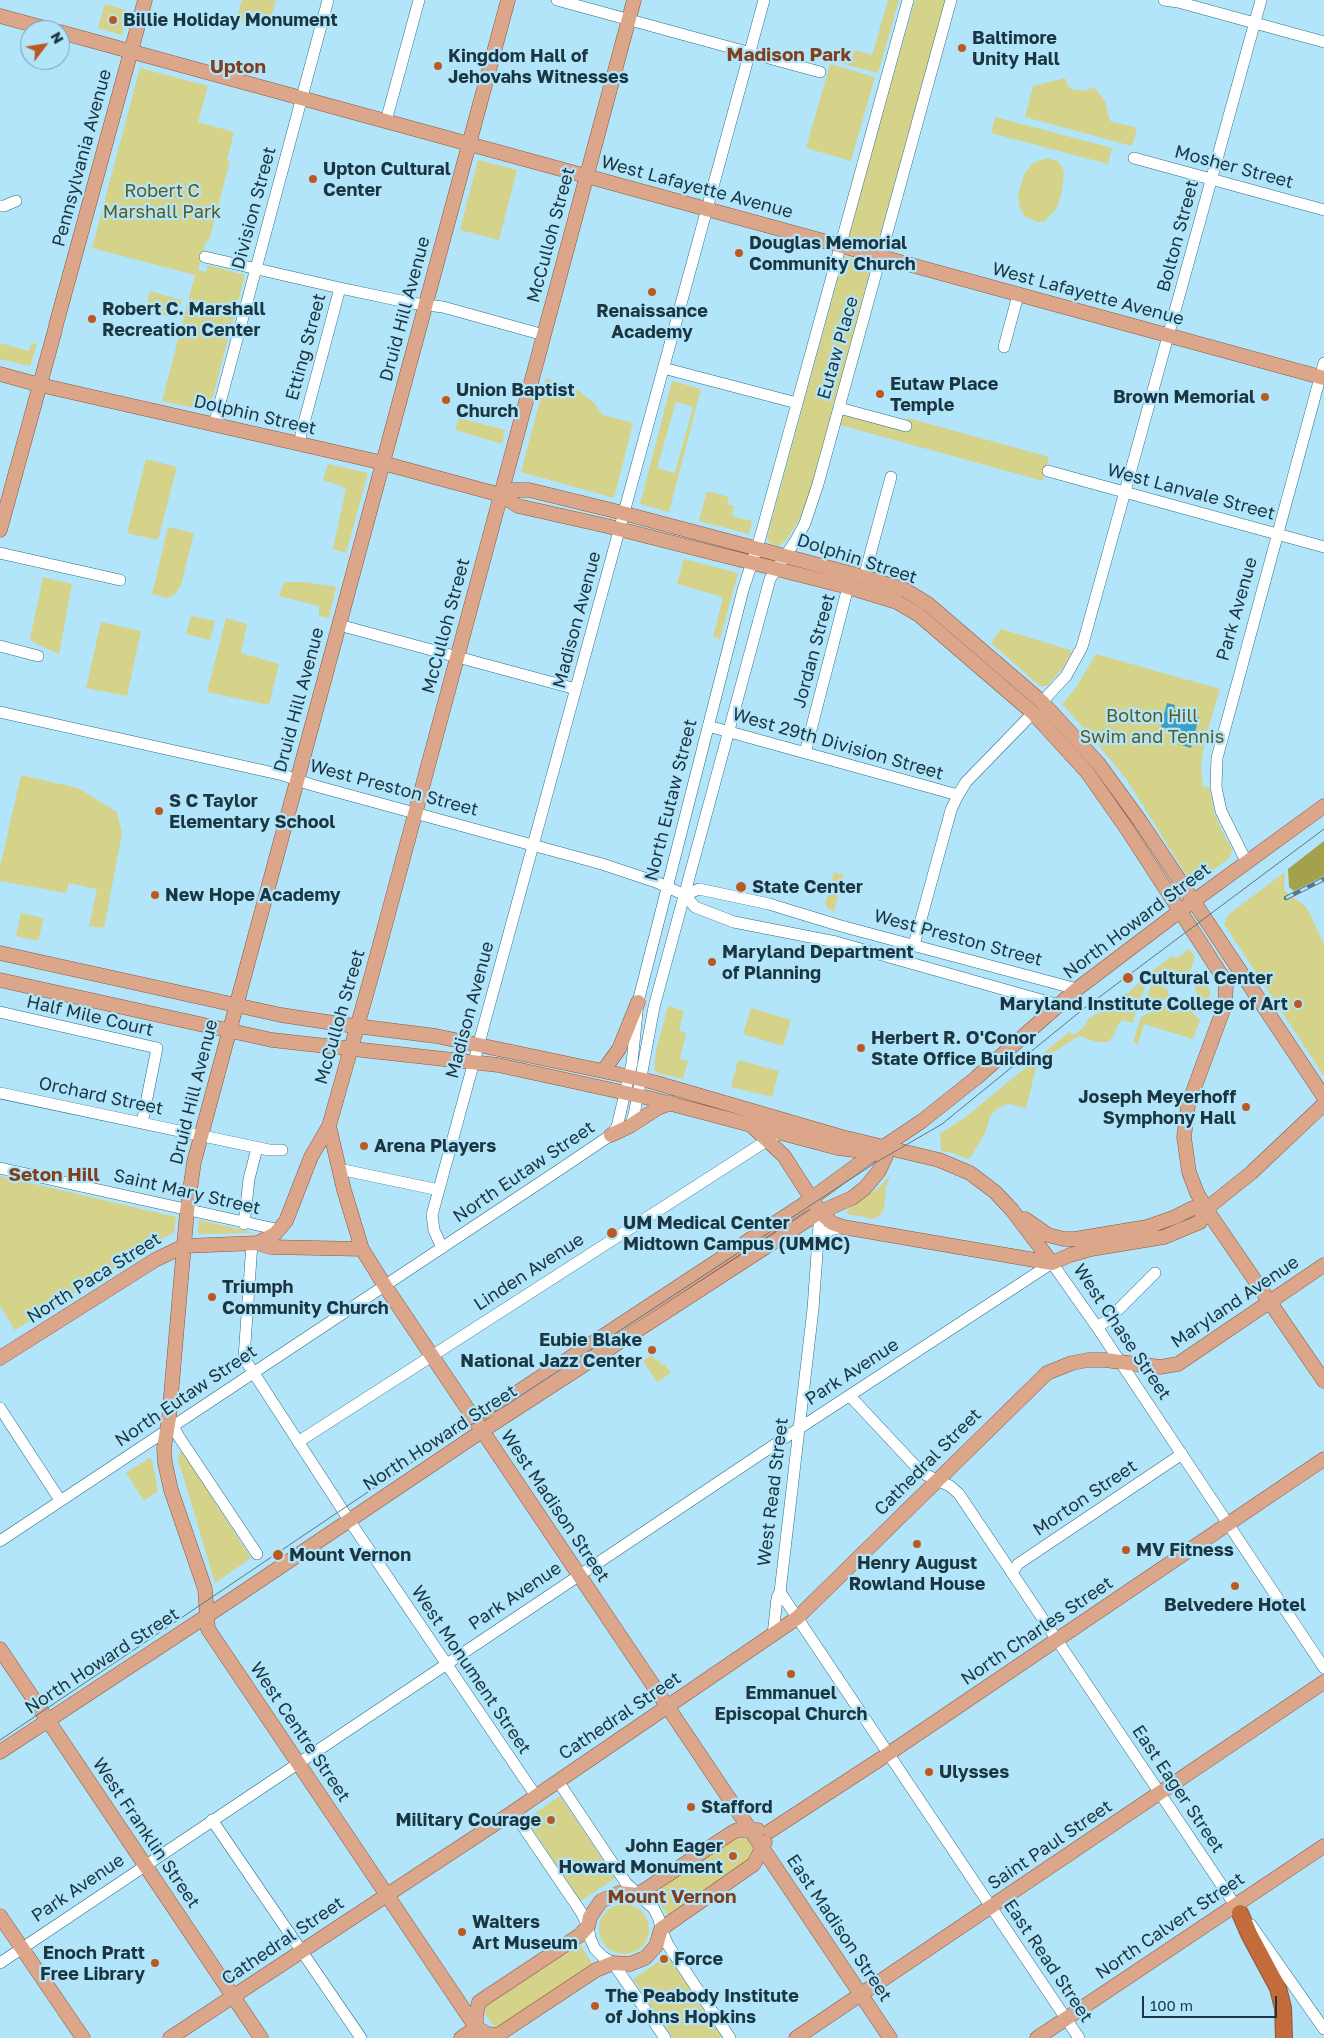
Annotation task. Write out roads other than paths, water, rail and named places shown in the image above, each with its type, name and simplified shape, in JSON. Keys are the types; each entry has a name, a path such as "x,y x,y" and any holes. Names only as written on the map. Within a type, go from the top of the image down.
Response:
{"highway":[{"path":"1237,1910 1275,1983 1283,2008 1284,2038"}],"main road":[{"name":"Pennsylvania Avenue","path":"0,530 144,0"},
{"name":"Druid Hill Avenue","path":"170,1425 187,1211 194,1162 508,0"},
{"name":"McCulloh Street","path":"280,1230 286,1221 311,1157 330,1126 634,0"},
{"path":"0,16 20,21"},
{"name":"West Lafayette Avenue","path":"70,35 1322,378"},
{"name":"Dolphin Street","path":"0,374 40,385 383,463 501,495 518,506 753,562 897,602 920,615 1038,708 1087,772 1127,829 1180,911"},
{"name":"Dolphin Street","path":"501,495 513,490 530,490 757,548 905,590 928,604 1098,764 1140,821 1194,901"},
{"name":"North Howard Street","path":"473,1418 498,1405 812,1198 864,1160 885,1148 976,1078 1077,989 1324,806"},
{"path":"1194,901 1324,1096"},
{"path":"1180,911 1220,972 1226,985 1225,1006 1192,1091 1184,1126 1189,1172 1197,1193 1206,1208 1324,1381"},
{"path":"0,954 290,1017 436,1036 635,1078 885,1148 939,1160 970,1172 994,1192 1012,1210 1052,1263 1091,1249 1148,1241 1172,1235 1200,1222 1206,1208 1251,1173 1324,1104"},
{"path":"0,980 272,1040 351,1050 474,1061 671,1103 741,1121 774,1136 854,1150 885,1148"},
{"path":"603,1071 620,1050 638,1002"},
{"path":"610,1135 630,1126 658,1108 671,1103"},
{"name":"West Madison Street","path":"330,1126 362,1248 431,1356 757,1839"},
{"path":"774,1136 784,1156 820,1212"},
{"name":"North Howard Street","path":"0,1752 482,1431 820,1212 852,1198 865,1188 884,1163 885,1148"},
{"path":"1012,1210 1043,1232 1064,1239 1147,1227 1175,1218 1193,1208 1206,1208"},
{"name":"West Chase Street","path":"820,1212 836,1229 1052,1263"},
{"path":"255,1243 270,1238 280,1230"},
{"name":"North Paca Street","path":"0,1358 156,1260 184,1246 255,1243 270,1247 362,1248"},
{"name":"Maryland Avenue","path":"1047,1373 1080,1361 1096,1360 1160,1367 1178,1364 1324,1265"},
{"name":"Cathedral Street","path":"170,2038 513,1812 797,1618 1047,1373"},
{"name":"West Centre Street","path":"170,1425 164,1448 167,1472 171,1490 205,1589 208,1629 480,2033"},
{"name":"North Charles Street","path":"757,1839 888,1754 1324,1459"},
{"name":"West Franklin Street","path":"0,1649 261,2038"},
{"name":"Saint Paul Street","path":"796,2038 992,1908 1324,1682"},
{"path":"461,2038 480,2033 496,2036 505,2032 596,1970 613,1963 630,1964 645,1958 656,1946 661,1929 754,1864 757,1839 733,1832 638,1895 618,1893 601,1901 590,1917 588,1926 580,1936 480,2002 475,2018 480,2033"},
{"name":"East Madison Street","path":"757,1839 890,2038"},
{"name":"North Calvert Street","path":"1037,2038 1237,1910 1324,1846"},
{"path":"0,1916 82,2038"}],"street":[{"name":"Division Street","path":"214,425 328,0"},
{"path":"386,121 419,0"},
{"path":"556,0 820,72"},
{"name":"Madison Avenue","path":"442,1248 432,1222 432,1215 764,0"},
{"name":"Eutaw Place","path":"757,548 908,0"},
{"name":"Eutaw Place","path":"786,556 805,523 812,503 951,0"},
{"path":"1164,0 1177,1 1324,42"},
{"name":"Bolton Street","path":"914,944 952,810 958,795 966,782 1038,708 1066,676 1082,647 1261,0"},
{"name":"Mosher Street","path":"1134,158 1324,210"},
{"path":"0,206 16,201"},
{"path":"205,256 340,288 443,307 544,336"},
{"name":"Etting Street","path":"300,444 301,434 340,288"},
{"path":"1004,347 1018,295"},
{"name":"Park Avenue","path":"1247,862 1221,811 1216,786 1217,758 1322,378 1324,363"},
{"path":"663,368 797,403"},
{"path":"839,408 906,426"},
{"name":"West Lanvale Street","path":"1048,471 1324,547"},
{"path":"864,578 891,477"},
{"name":"North Eutaw Street","path":"635,1078 638,1002 708,726 757,548"},
{"path":"0,553 120,580"},
{"name":"North Eutaw Street","path":"630,1126 635,1078 770,579 786,556"},
{"name":"Jordan Street","path":"805,752 848,587"},
{"path":"339,626 576,689"},
{"path":"0,646 38,656"},
{"name":"West Preston Street","path":"0,712 274,773 533,845 667,886 686,895 695,908 734,922 836,942 1059,1005"},
{"name":"West 29th Division Street","path":"708,726 958,795"},
{"name":"West Preston Street","path":"686,895 699,889 737,896 1077,989"},
{"name":"Half Mile Court","path":"0,1012 157,1048 142,1124"},
{"name":"Orchard Street","path":"0,1093 257,1148 282,1150"},
{"name":"North Eutaw Street","path":"0,1541 170,1425 385,1286 610,1135 619,1122 632,1094"},
{"name":"Linden Avenue","path":"298,1442 774,1136"},
{"path":"244,1224 248,1179 257,1148"},
{"name":"Saint Mary Street","path":"0,1168 244,1224 280,1230"},
{"path":"340,1170 439,1190"},
{"name":"West Read Street","path":"773,1635 777,1598 780,1592 813,1309 820,1212"},
{"path":"816,1248 836,1229"},
{"name":"West Monument Street","path":"255,1243 244,1358 349,1520 536,1796"},
{"name":"Park Avenue","path":"0,1963 799,1428 1052,1263"},
{"name":"West Chase Street","path":"1052,1263 1097,1327 1324,1668"},
{"path":"1097,1327 1108,1320 1155,1273"},
{"name":"East Eager Street","path":"850,1396 922,1472 955,1490 1237,1910 1250,1923 1324,2030"},
{"path":"0,1408 60,1500"},
{"path":"170,1425 257,1554"},
{"name":"Morton Street","path":"1012,1573 1018,1564 1182,1454"},
{"name":"West Read Street","path":"780,1592 888,1754"},
{"name":"East Read Street","path":"888,1754 1079,2038"},
{"path":"558,1781 626,1882 654,1908 668,1945 730,2038"},
{"path":"513,1812 588,1926 590,1938 595,1949 613,1963 665,2038"},
{"path":"212,1820 361,2038"},
{"path":"1320,2038 1324,2035"}],"water":[{"path":"1167,703 1175,705 1174,710 1199,717 1191,748 1178,744 1181,732 1161,727"}],"tram line":[{"path":"0,1740 451,1436 505,1406 875,1163 942,1124 1082,1010 1324,829"}],"railway":[{"path":"1286,898 1324,879"}],"place":[{"name":"Billie Holiday Monument","path":"113,20"},
{"name":"Baltimore Unity Hall","path":"962,48"},
{"name":"Kingdom Hall of Jehovahs Witnesses","path":"438,66"},
{"name":"Upton Cultural Center","path":"313,179"},
{"name":"Douglas Memorial Community Church","path":"739,253"},
{"name":"Renaissance Academy","path":"652,292"},
{"name":"Robert C. Marshall Recreation Center","path":"92,319"},
{"name":"Eutaw Place Temple","path":"880,394"},
{"name":"Brown Memorial","path":"1265,397"},
{"name":"Union Baptist Church","path":"446,400"},
{"name":"S C Taylor Elementary School","path":"159,811"},
{"name":"State Center","path":"741,887"},
{"name":"New Hope Academy","path":"155,895"},
{"name":"Maryland Department of Planning","path":"712,962"},
{"name":"Cultural Center","path":"1128,978"},
{"name":"Maryland Institute College of Art","path":"1298,1004"},
{"name":"Herbert R. O'Conor State Office Building","path":"861,1048"},
{"name":"Joseph Meyerhoff Symphony Hall","path":"1246,1107"},
{"name":"Arena Players","path":"364,1146"},
{"name":"UM Medical Center Midtown Campus (UMMC)","path":"612,1233"},
{"name":"Triumph Community Church","path":"212,1297"},
{"name":"Eubie Blake National Jazz Center","path":"652,1350"},
{"name":"Henry August Rowland House","path":"917,1544"},
{"name":"MV Fitness","path":"1126,1550"},
{"name":"Mount Vernon","path":"278,1555"},
{"name":"Belvedere Hotel","path":"1235,1586"},
{"name":"Emmanuel Episcopal Church","path":"791,1674"},
{"name":"Ulysses","path":"929,1772"},
{"name":"Stafford","path":"691,1807"},
{"name":"Military Courage","path":"551,1820"},
{"name":"John Eager Howard Monument","path":"733,1856"},
{"name":"Walters Art Museum","path":"462,1932"},
{"name":"Force","path":"664,1959"},
{"name":"Enoch Pratt Free Library","path":"155,1963"},
{"name":"The Peabody Institute of Johns Hopkins","path":"595,2006"}],"district":[{"name":"Madison Park","path":"789,55"},
{"name":"Upton","path":"238,67"},
{"name":"Seton Hill","path":"54,1175"},
{"name":"Mount Vernon","path":"672,1897"}],"park label":[{"name":"Robert C Marshall Park","path":"162,201"},
{"name":"Bolton Hill Swim and Tennis","path":"1152,726"}]}
